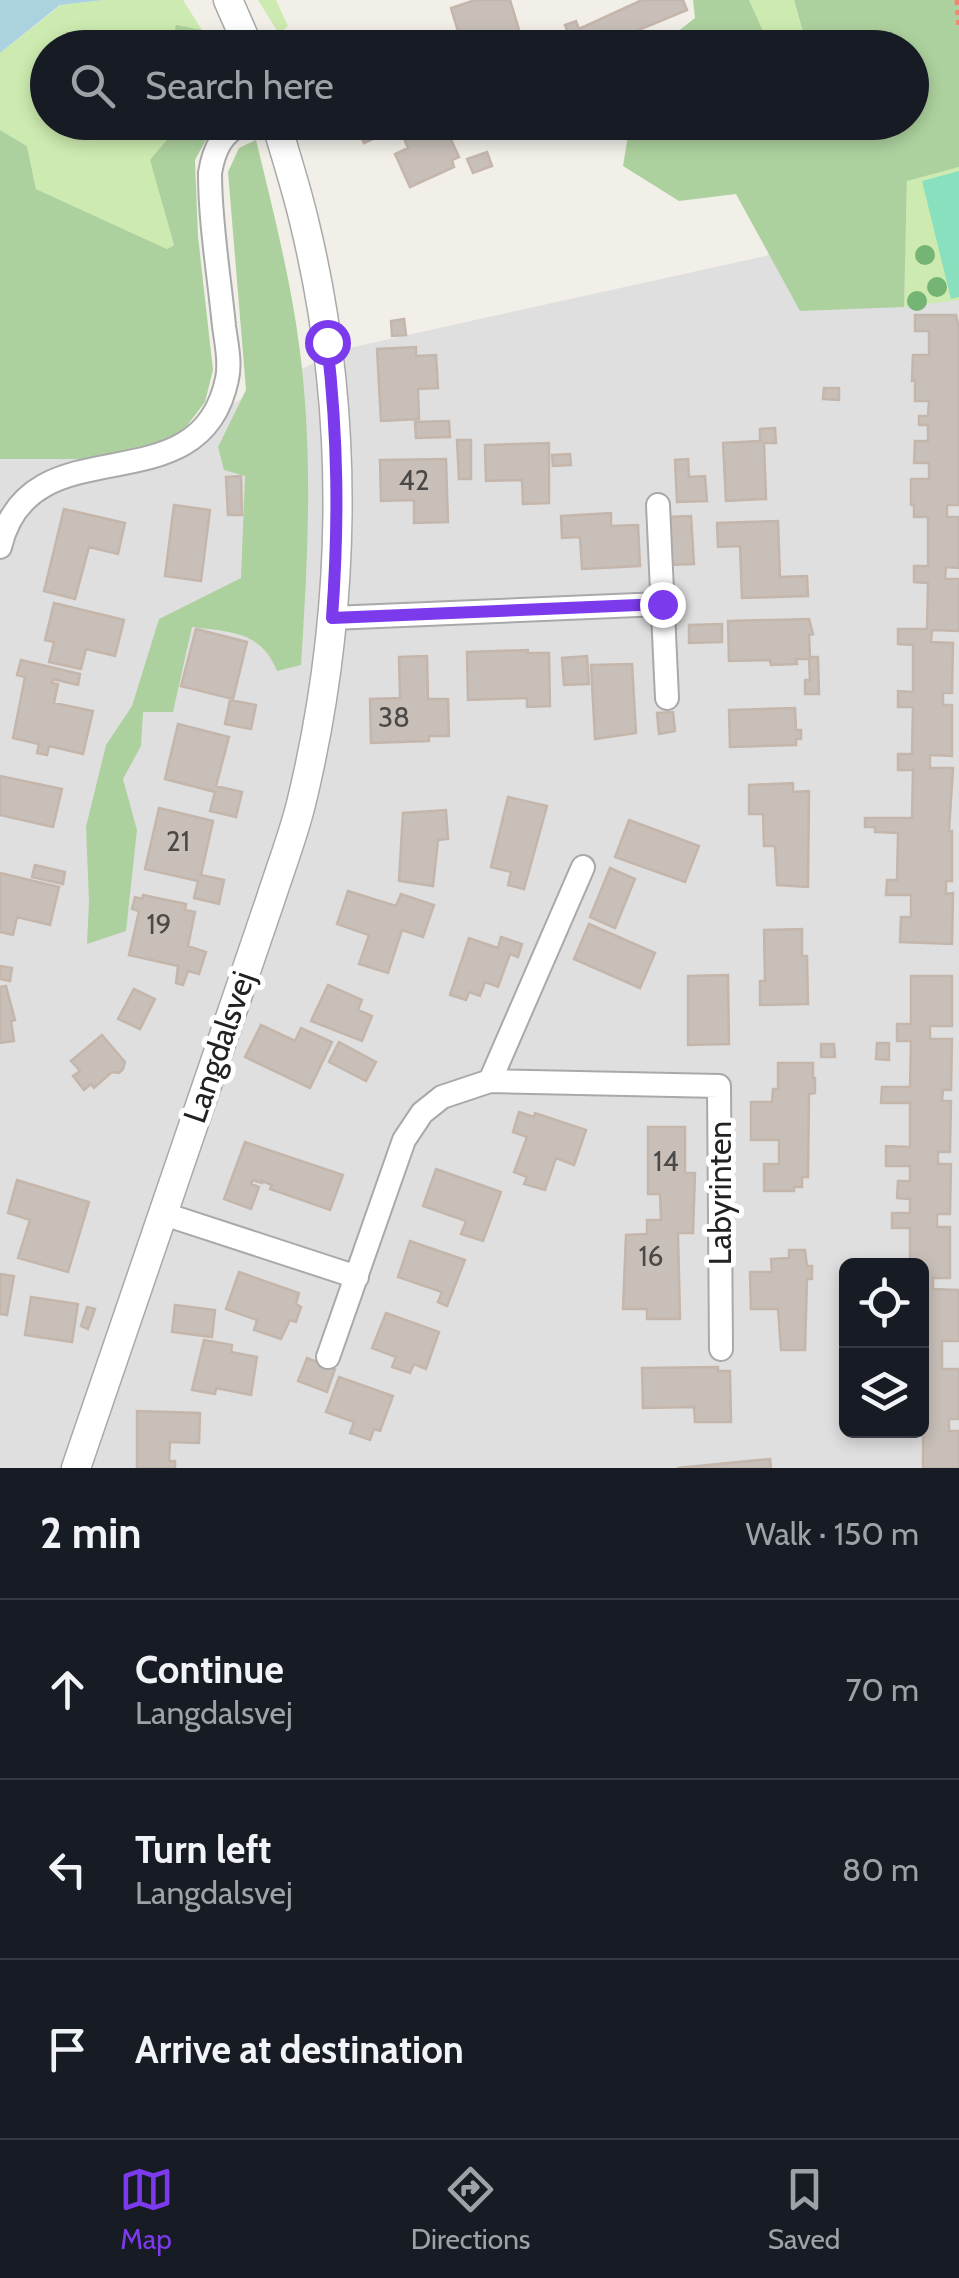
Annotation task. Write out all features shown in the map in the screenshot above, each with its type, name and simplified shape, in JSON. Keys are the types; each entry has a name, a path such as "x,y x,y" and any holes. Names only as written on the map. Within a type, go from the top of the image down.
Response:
{"street":[{"path":"228,0 242,30"},
{"path":"0,548 19,506 48,482 88,469 149,460 176,450 198,434 220,407 228,374 210,172 222,140"},
{"name":"Langdalsvej","path":"76,1468 300,807 320,710 338,526 335,413 306,226 281,140"},
{"path":"658,505 666,698"},
{"path":"332,618 662,604"},
{"path":"490,1080 583,867"},
{"name":"Labyrinten","path":"328,1357 404,1140 422,1114 442,1098 490,1080 719,1086 721,1349"},
{"path":"162,1212 356,1277"}],"path":[{"path":"956,0 959,28"}],"shaded area":[{"path":"959,213 959,1468 0,1468 0,447 185,427 340,350"}],"green space":[{"path":"104,0 183,0 202,30 176,26 175,30 30,30 30,140 167,140 151,160 174,245 167,249 36,189 27,146 0,130 0,53 61,5"},
{"path":"258,0 276,0 288,26 277,30"},
{"path":"693,0 749,0 762,30 680,30 695,18"},
{"path":"749,0 794,0 802,30 761,30"},
{"path":"794,0 959,0 959,167 907,181 904,307 800,311 736,194 679,201 623,166 627,140 929,140 929,30 802,30"},
{"path":"176,25 202,30 175,30"},
{"path":"0,130 27,146 36,189 167,249 174,245 150,160 167,140 206,140 195,160 198,236 213,370 205,402 180,435 156,448 102,459 0,459"},
{"path":"256,140 291,294 304,389 308,492 301,665 277,671 253,641 232,633 192,627 173,712 143,712 141,746 123,779 137,830 126,931 87,944 86,827 106,745 132,706 159,619 241,578 245,476 224,470 218,447 246,390 228,172 239,148"},
{"path":"959,167 959,300 904,307 907,180"},
{"path":"959,171 959,297 951,299 922,181"}],"water":[{"path":"0,0 104,0 60,5 0,53"}],"building":[{"path":"475,0 510,0 519,30 458,30 451,8"},
{"path":"642,0 683,0 687,10 639,30 567,30 565,25 576,21 579,29"},
{"path":"451,140 459,157 452,160 454,167 410,187 395,154 408,148 405,141"},
{"path":"487,152 492,166 473,173 467,159"},
{"path":"915,315 956,315 959,329 959,505 947,505 947,517 959,517 959,568 946,567 945,579 959,579 959,631 932,630 931,642 953,643 952,693 943,693 943,705 952,705 952,756 930,755 930,768 953,768 949,831 952,881 946,881 946,894 953,893 952,944 900,942 901,917 911,917 911,895 886,895 887,880 897,880 898,833 875,832 875,827 865,827 865,818 912,818 913,770 898,770 898,754 912,754 913,707 898,707 898,691 913,692 913,645 898,644 898,629 927,629 928,583 914,582 914,566 928,566 928,517 914,517 911,479 929,479 929,463 914,463 915,441 928,441 928,425 919,425 919,416 928,416 929,401 915,401 915,380 912,381 913,355 929,355 929,331 915,331"},
{"path":"404,319 406,335 392,336 391,321"},
{"path":"416,347 416,356 436,355 438,388 418,389 419,419 381,421 377,349"},
{"path":"824,388 839,388 839,400 823,399"},
{"path":"449,421 450,437 416,438 415,422"},
{"path":"775,428 776,443 764,443 766,499 726,501 723,443 760,441 760,429"},
{"path":"457,440 471,440 471,479 459,479"},
{"path":"549,443 549,503 523,504 522,480 486,481 485,445"},
{"path":"570,454 571,465 553,466 552,455"},
{"path":"446,459 448,522 414,523 414,500 381,501 380,460"},
{"path":"688,459 689,477 705,476 707,501 677,502 675,460"},
{"path":"241,476 242,515 228,515 226,477"},
{"path":"174,505 210,510 201,581 165,576"},
{"path":"64,509 125,523 118,554 89,547 75,599 44,591"},
{"path":"611,513 611,526 638,525 640,566 582,569 580,537 562,538 561,516"},
{"path":"691,516 694,564 668,565 666,517"},
{"path":"778,521 780,577 807,576 808,596 742,598 740,546 718,547 717,523"},
{"path":"54,603 124,620 115,656 86,649 81,669 49,662 54,642 45,640"},
{"path":"809,619 813,634 809,635 810,657 818,657 819,694 805,694 805,680 810,680 809,659 796,659 797,664 771,665 770,660 729,661 728,621"},
{"path":"722,624 722,642 689,643 689,625"},
{"path":"196,629 247,642 233,699 181,686"},
{"path":"467,652 549,653 550,706 527,707 527,698 468,700"},
{"path":"427,656 428,699 448,699 449,736 429,736 429,741 371,743 370,699 400,698 399,657"},
{"path":"587,656 589,684 564,685 562,658"},
{"path":"21,660 80,674 78,685 53,679 52,683 58,684 54,703 93,711 83,754 49,746 47,755 37,753 39,744 13,738 25,677 17,675"},
{"path":"632,664 636,733 595,739 591,665"},
{"path":"230,700 256,705 251,729 225,724"},
{"path":"795,708 796,730 801,730 796,745 730,747 729,710"},
{"path":"673,712 675,731 659,734 657,713"},
{"path":"178,724 229,737 216,786 242,792 236,817 210,811 215,792 165,779"},
{"path":"0,776 62,789 53,827 0,815"},
{"path":"793,783 793,792 809,791 808,887 777,885 775,846 764,846 763,814 749,814 749,785"},
{"path":"508,797 547,806 524,889 508,885 511,872 491,867"},
{"path":"159,808 213,821 201,875 224,880 219,904 194,898 198,881 145,869"},
{"path":"446,810 448,839 438,840 433,886 399,881 403,813"},
{"path":"629,820 699,846 685,882 615,857"},
{"path":"35,865 65,872 63,884 32,877"},
{"path":"610,868 635,879 615,928 590,917"},
{"path":"0,873 59,887 50,925 17,917 13,935 0,932"},
{"path":"348,891 396,906 401,894 434,905 423,937 402,930 388,973 359,964 369,935 337,924"},
{"path":"143,895 186,904 185,910 195,912 188,946 206,952 199,974 188,971 183,985 176,983 178,966 129,955 139,911 132,909 135,897 142,899"},
{"path":"589,924 655,953 640,988 574,959"},
{"path":"802,929 808,1004 760,1005 760,981 765,981 764,930"},
{"path":"501,937 522,944 518,957 510,954 498,987 485,982 480,996 469,992 466,1000 450,995 469,938 498,948"},
{"path":"0,966 12,968 10,981 0,979"},
{"path":"728,975 729,1044 688,1045 688,976"},
{"path":"911,976 952,976 952,1026 930,1026 930,1039 952,1039 951,1090 943,1090 942,1101 951,1101 950,1152 938,1152 938,1164 951,1164 950,1214 937,1214 937,1227 950,1227 950,1278 933,1278 933,1289 959,1290 959,1341 942,1341 942,1369 959,1369 959,1419 949,1419 949,1431 959,1431 959,1468 923,1468 923,1438 929,1438 929,1258 910,1258 910,1228 892,1228 892,1213 910,1213 910,1199 897,1198 898,1181 910,1181 910,1166 886,1166 886,1146 910,1147 910,1103 881,1103 882,1087 910,1087 911,1041 897,1041 897,1024 911,1024"},
{"path":"328,985 362,1000 358,1010 372,1016 362,1041 311,1021"},
{"path":"6,986 15,1020 11,1021 14,1041 0,1043 0,987"},
{"path":"134,989 155,999 140,1029 118,1019"},
{"path":"261,1025 295,1041 301,1028 332,1042 310,1088 245,1057"},
{"path":"102,1035 125,1062 123,1069 84,1090 73,1076 80,1071 71,1061"},
{"path":"339,1042 376,1062 366,1081 329,1062"},
{"path":"877,1043 889,1043 889,1060 876,1059"},
{"path":"821,1044 834,1044 835,1057 821,1057"},
{"path":"778,1063 813,1063 815,1078 815,1093 809,1094 808,1177 802,1177 802,1187 794,1187 794,1191 764,1191 764,1164 779,1164 779,1140 751,1140 751,1102 772,1102 773,1089 778,1089"},
{"path":"519,1112 534,1117 535,1113 586,1130 574,1165 556,1158 545,1190 524,1184 527,1177 514,1172 527,1137 513,1132"},
{"path":"648,1127 685,1127 685,1173 695,1173 693,1233 678,1233 680,1319 647,1319 647,1309 623,1309 626,1235 647,1234 647,1220 661,1220 660,1194 648,1194"},
{"path":"245,1142 343,1175 330,1210 253,1180 251,1184 259,1187 251,1209 224,1199"},
{"path":"436,1169 501,1192 483,1241 461,1234 466,1221 423,1206"},
{"path":"17,1180 89,1202 68,1272 18,1258 30,1220 8,1213"},
{"path":"410,1241 465,1260 447,1306 438,1302 442,1292 398,1277"},
{"path":"789,1250 805,1250 807,1266 812,1266 812,1279 807,1279 805,1350 781,1350 778,1309 751,1309 750,1272 772,1272 771,1259 789,1258"},
{"path":"239,1272 299,1293 296,1304 301,1307 296,1322 290,1320 281,1339 254,1330 257,1320 226,1309"},
{"path":"0,1274 14,1276 7,1315 0,1314"},
{"path":"31,1297 78,1304 72,1342 25,1335"},
{"path":"175,1305 215,1310 212,1337 172,1332"},
{"path":"87,1307 95,1309 88,1329 81,1326"},
{"path":"386,1313 439,1332 426,1369 414,1364 410,1373 392,1367 396,1357 372,1348"},
{"path":"204,1340 232,1345 231,1352 257,1357 251,1395 216,1388 215,1394 192,1390"},
{"path":"307,1358 335,1369 327,1392 298,1381"},
{"path":"718,1367 718,1371 730,1371 731,1422 695,1422 694,1407 643,1408 642,1368"},
{"path":"339,1377 393,1396 380,1431 374,1429 370,1440 350,1433 354,1422 326,1412"},
{"path":"137,1411 200,1413 199,1443 170,1442 169,1461 175,1461 175,1468 137,1468"},
{"path":"770,1459 771,1468 677,1468"}],"route":[{"path":"327,342 337,430 338,526 332,618 662,604"}]}
